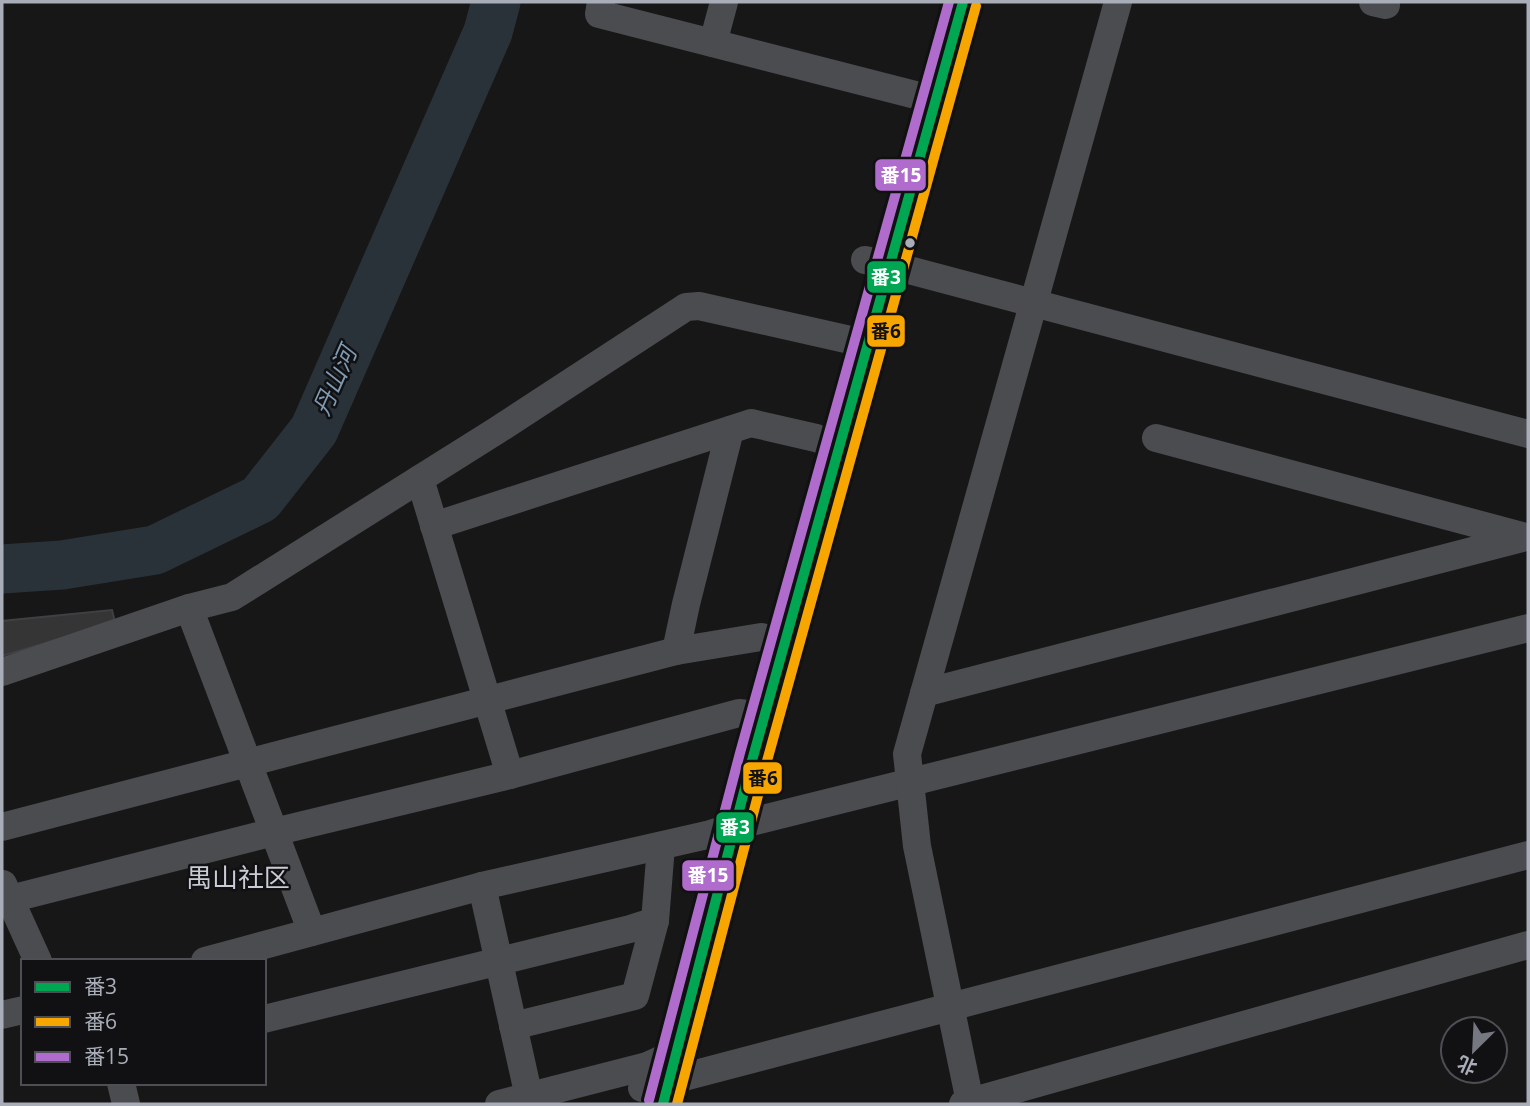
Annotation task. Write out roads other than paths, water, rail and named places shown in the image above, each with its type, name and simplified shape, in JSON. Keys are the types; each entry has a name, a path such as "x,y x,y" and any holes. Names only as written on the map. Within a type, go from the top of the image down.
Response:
{"main road":[{"path":"656,1083 752,715 923,97 937,2"},
{"path":"923,97 963,2"}],"street":[{"path":"601,2 599,14 923,97"},
{"path":"713,43 724,2"},
{"path":"1118,2 908,754 918,846 951,1006 967,1103 1528,945"},
{"path":"878,262 1528,434"},
{"path":"2,672 189,608 232,597 686,307 699,306 856,341"},
{"path":"434,526 751,423 828,442"},
{"path":"676,651 730,430"},
{"path":"1156,438 1527,538"},
{"path":"420,479 510,775"},
{"path":"924,693 1527,538"},
{"path":"189,608 312,932"},
{"path":"212,959 482,886 661,846 1528,628"},
{"path":"2,827 676,651 773,640"},
{"path":"37,959 6,890 274,832 752,715"},
{"path":"513,1026 635,996 654,921 661,846"},
{"path":"499,1104 529,1097 656,1083 1528,855"},
{"path":"482,886 529,1097"},
{"path":"266,1019 654,921"},
{"path":"2,1015 21,1010"},
{"path":"121,1085 126,1104"}],"waterway":[{"name":"丹山河","path":"2,569 62,565 155,550 260,499 314,430 488,32 496,2"}],"district":[{"name":"禺山社区","path":"238,878"}]}
